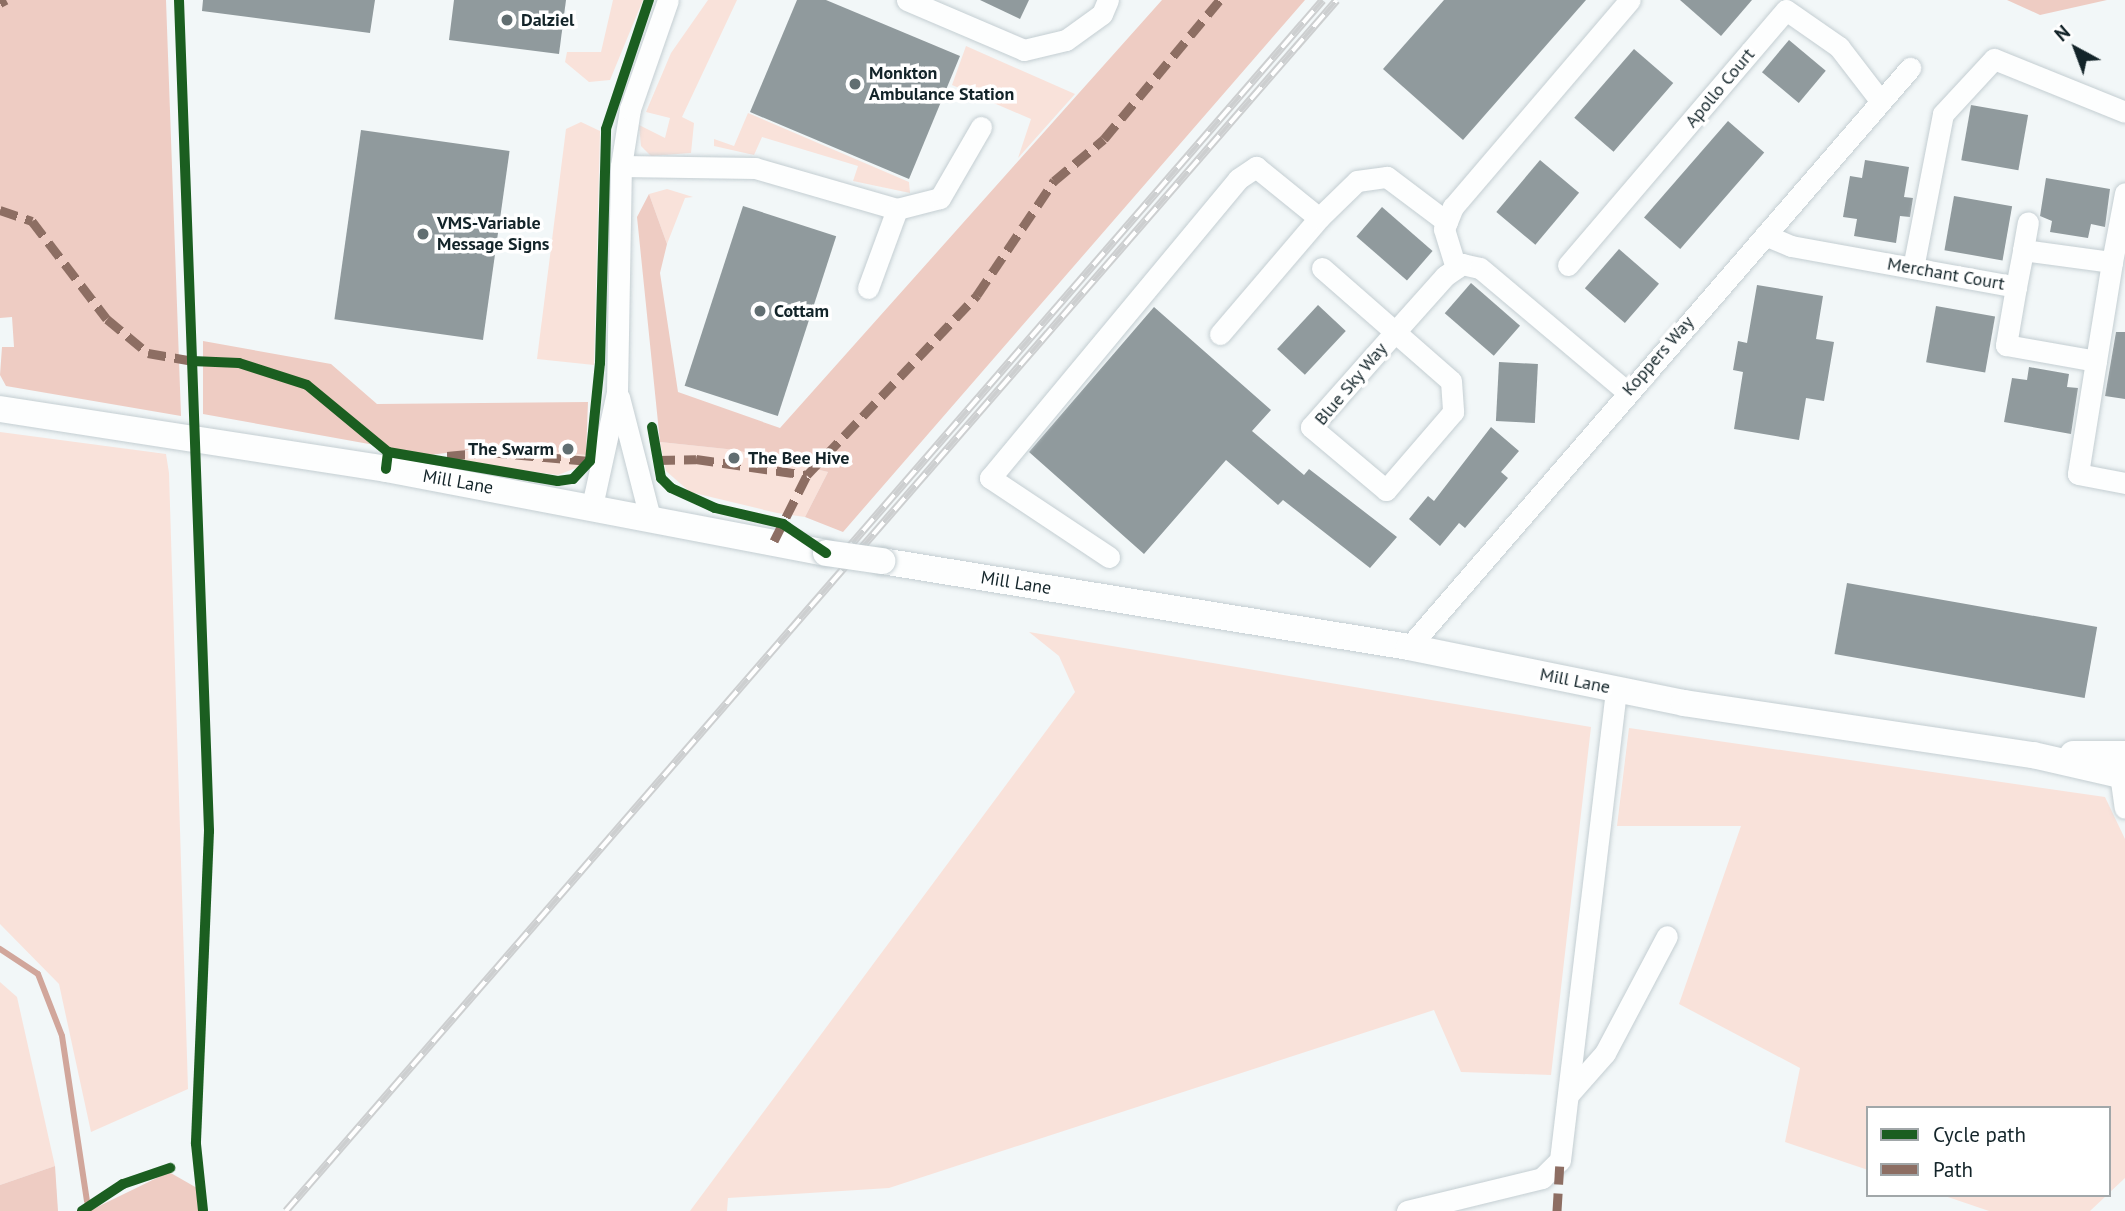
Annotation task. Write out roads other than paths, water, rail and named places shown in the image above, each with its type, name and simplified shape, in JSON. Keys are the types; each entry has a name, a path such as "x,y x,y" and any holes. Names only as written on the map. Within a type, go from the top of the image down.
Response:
{"main road":[{"name":"Mill Lane","path":"0,409 148,429 592,506 826,552 1409,647 1616,689 2123,768"}],"street":[{"path":"592,506 617,392 621,166 630,109 668,0"},
{"path":"662,23 681,0"},
{"path":"907,0 1024,50 1066,40 1102,14 1108,0"},
{"path":"1626,391 1480,268 1456,268 1446,248 1447,222 1630,0"},
{"name":"Apollo Court","path":"1568,265 1783,5 1839,47 1879,99"},
{"path":"1913,268 1943,114 1994,60 2125,112"},
{"name":"Koppers Way","path":"1409,647 1626,391 1765,235 1879,99 1910,68"},
{"path":"621,166 755,168 897,209 940,198 981,128"},
{"path":"1109,557 990,478 1238,179 1256,167 1319,218"},
{"path":"1220,334 1319,218 1357,181 1387,177 1447,222"},
{"path":"2125,192 2078,474 2125,483"},
{"path":"869,288 897,209"},
{"name":"Merchant Court","path":"1765,235 1791,246 2016,287 2028,222"},
{"path":"2023,250 2112,262"},
{"path":"1322,268 1395,332"},
{"name":"Blue Sky Way","path":"1395,332 1451,381 1454,398 1453,412 1386,490 1311,427 1395,332 1456,268"},
{"path":"2016,287 2006,345 2096,361"},
{"path":"617,392 650,518"},
{"path":"1407,1211 1542,1178 1560,1160 1616,689"},
{"path":"2123,768 2125,808"},
{"path":"1568,1095 1605,1053 1667,936"}],"waterway":[{"path":"0,949 38,974 62,1036 87,1201"}],"railway":[{"path":"842,555 1323,0"},
{"path":"286,1211 1337,0"}],"place":[{"name":"Dalziel","path":"507,20"},
{"name":"Monkton Ambulance Station","path":"855,84"},
{"name":"VMS-Variable Message Signs","path":"423,234"},
{"name":"Cottam","path":"760,311"},
{"name":"The Swarm","path":"568,449"},
{"name":"The Bee Hive","path":"734,458"}]}
